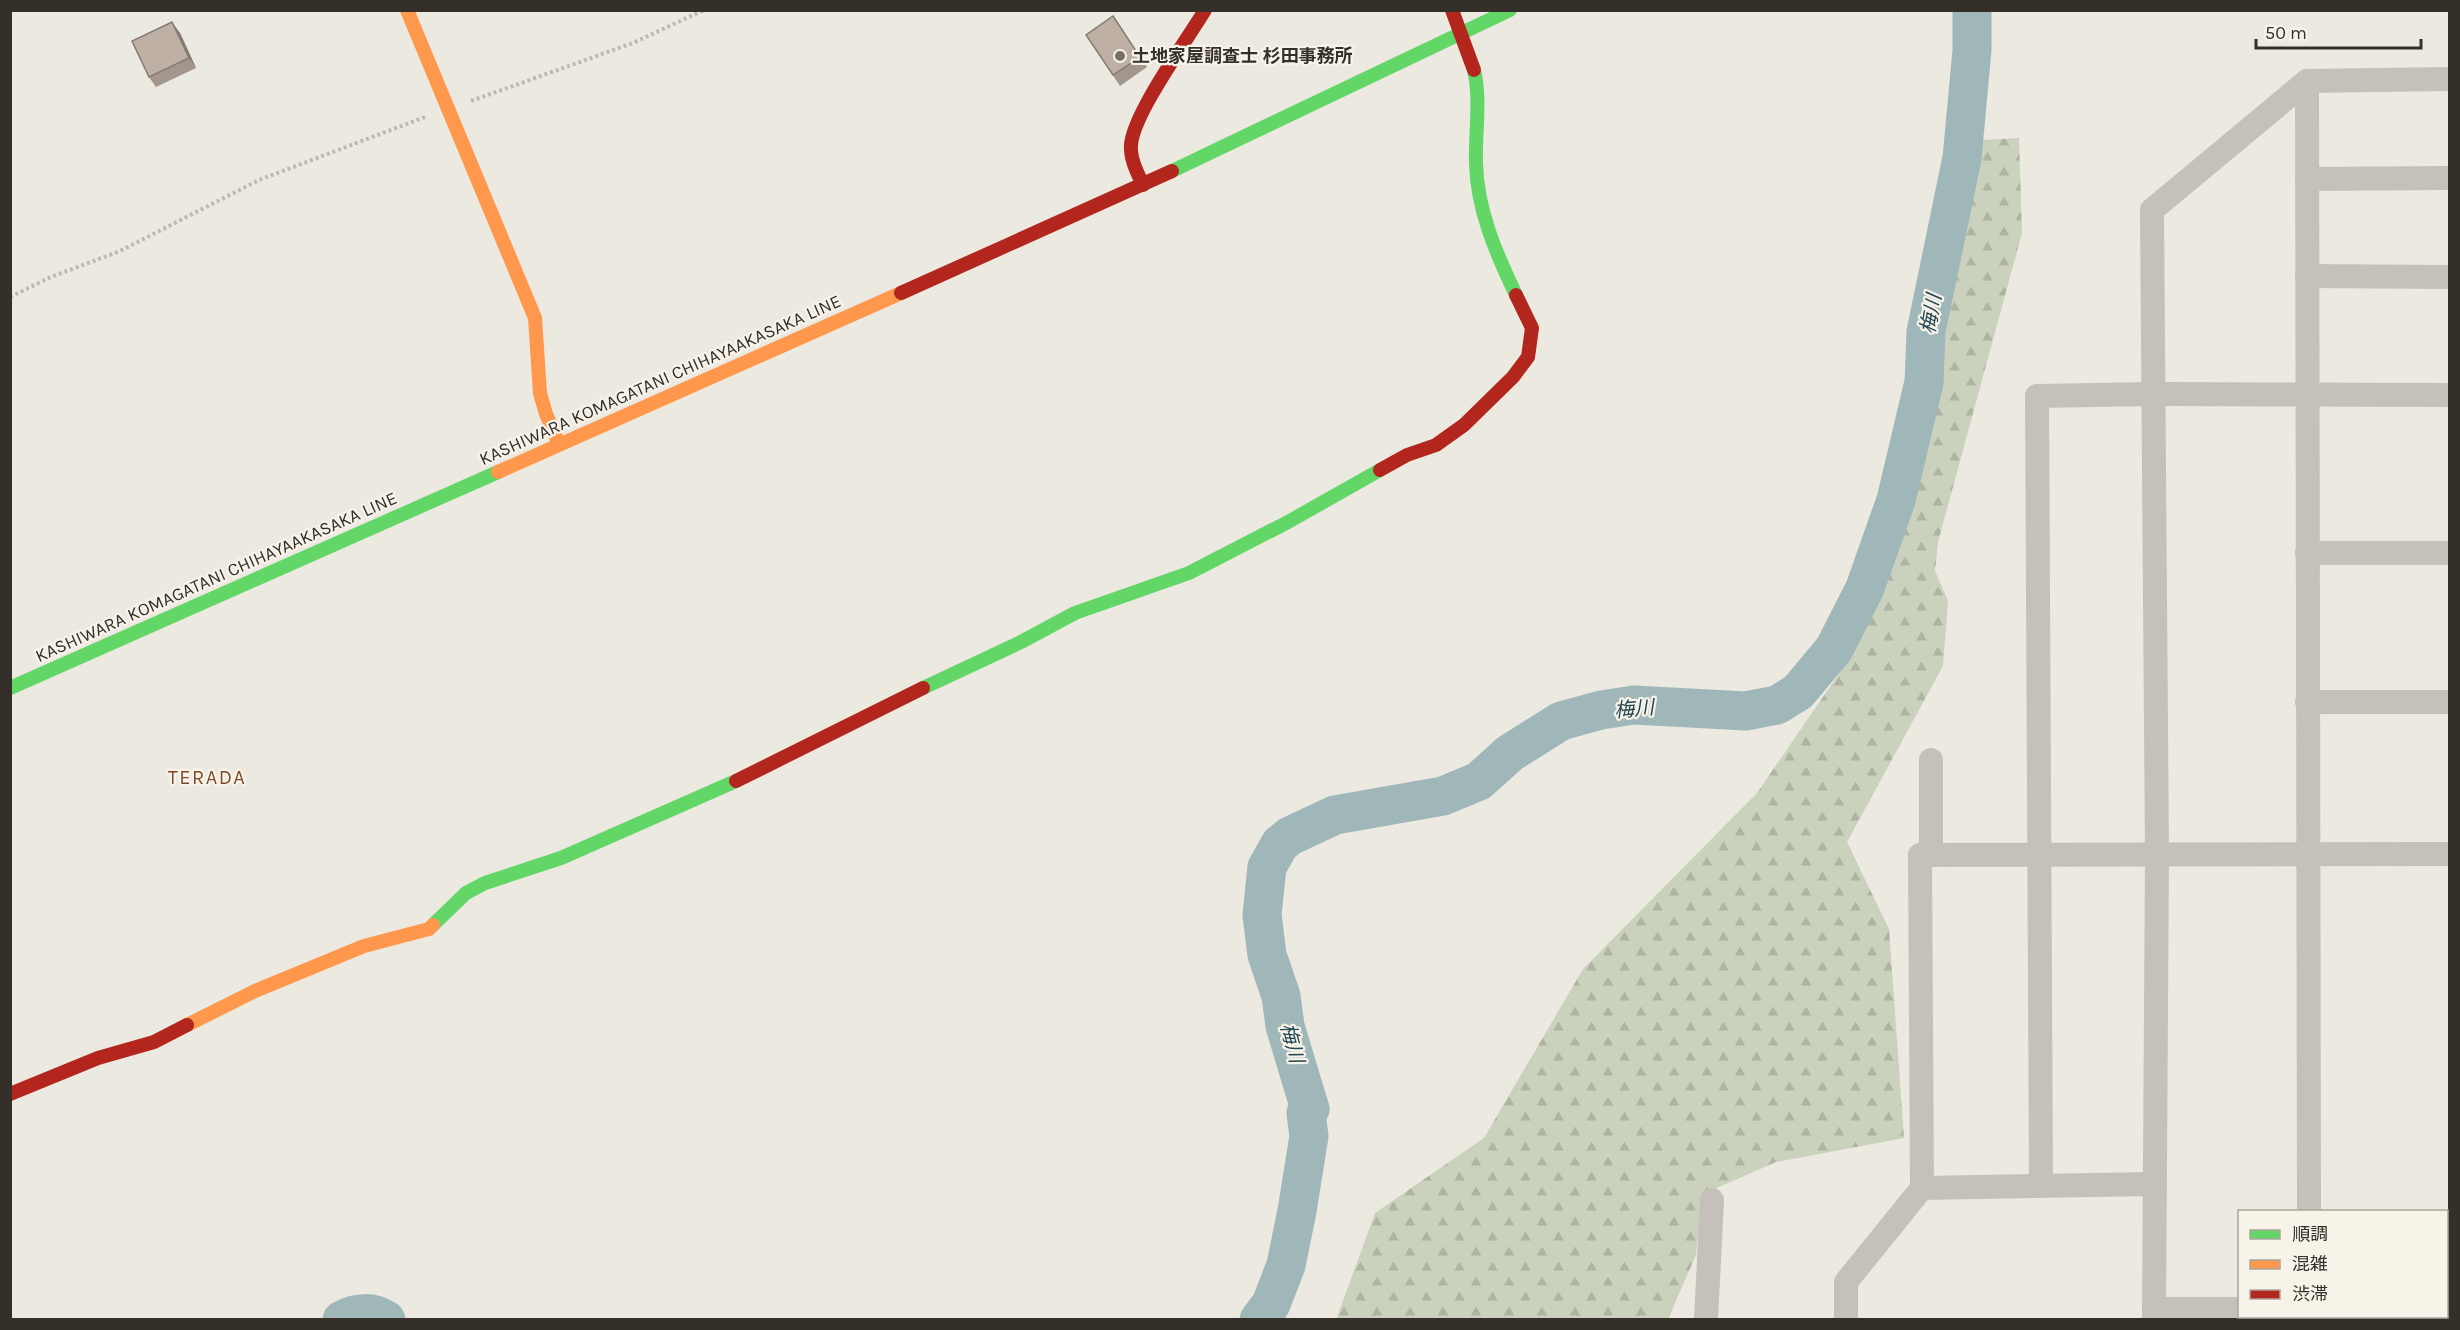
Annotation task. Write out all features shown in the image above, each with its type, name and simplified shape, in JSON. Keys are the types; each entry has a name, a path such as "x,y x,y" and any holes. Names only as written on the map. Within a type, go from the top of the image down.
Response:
{"street":[{"path":"406,10 535,318 539,336 538,367 542,403 559,444"},
{"path":"1143,185 1131,161 1132,131 1205,10"},
{"path":"10,1094 98,1058 154,1042 255,991 364,946 429,929 466,893 485,883 561,858 753,774 863,716 1021,642 1075,613 1189,573 1288,522 1407,455 1436,445 1464,425 1513,378 1528,357 1532,328 1492,244 1478,187 1478,87 1452,10"},
{"name":"KASHIWARA KOMAGATANI CHIHAYAAKASAKA LINE","path":"10,688 918,287 1143,185 1510,10"},
{"path":"2238,1309 2154,1314 2157,855 2152,210 2307,81 2450,79"},
{"path":"2307,81 2309,1210"},
{"path":"2307,179 2450,178"},
{"path":"2307,276 2450,277"},
{"path":"2042,1186 2037,396 2450,395"},
{"path":"2307,553 2450,553"},
{"path":"2307,702 2450,702"},
{"path":"1931,760 1931,855"},
{"path":"1846,1320 1846,1282 1922,1188 1920,855 2450,854"},
{"path":"1922,1188 2155,1184"},
{"path":"1706,1320 1712,1200"}],"path":[{"path":"10,297 51,277 120,251 259,180 633,43 704,10"}],"green space":[{"path":"2019,138 2022,233 1938,542 1935,571 1948,601 1943,666 1847,842 1889,929 1904,1138 1776,1162 1703,1194 1696,1255 1668,1319 1336,1320 1375,1213 1484,1138 1583,969 1757,793 1853,653 1919,473 1983,140"}],"building":[{"name":"土地家屋調査士 杉田事務所","path":"1113,16 1140,57 1113,75 1086,35"},
{"path":"172,22 189,58 149,77 132,41"}],"waterway":[{"name":"梅川","path":"1259,1320 1271,1304 1286,1265 1309,1136 1306,1113 1310,1109 1285,1026 1281,996 1267,955 1262,915 1267,867 1280,844 1290,836 1335,815 1443,796 1479,781 1510,753 1561,721 1601,710 1634,705 1746,711 1777,705 1798,692 1834,649 1865,588 1896,500 1924,382 1926,332 1962,158 1972,50 1972,10"},
{"name":"梅川","path":"342,1320 353,1315 364,1314 375,1315 386,1320"}],"traffic: fast":[{"path":"1172,171 1510,10"},
{"path":"1474,70 1477,104 1476,163 1480,198 1489,231 1516,295"},
{"path":"923,688 1021,642 1075,613 1189,573 1288,522 1380,470"},
{"path":"10,688 498,472"},
{"path":"433,925 466,893 485,883 561,858 736,781"}],"traffic: slow":[{"path":"407,10 535,318 540,393 559,444"},
{"path":"498,472 901,293"},
{"path":"187,1025 255,991 364,946 429,929 433,925"}],"traffic: jam":[{"path":"1143,185 1132,155 1131,145 1134,132 1162,77 1205,10"},
{"path":"1452,10 1474,70"},
{"path":"901,293 1172,171"},
{"path":"1380,470 1407,455 1436,445 1464,425 1513,377 1528,357 1532,328 1516,295"},
{"path":"736,781 923,688"},
{"path":"10,1094 98,1058 154,1042 187,1025"}],"place":[{"name":"土地家屋調査士 杉田事務所","path":"1120,56"}],"district":[{"name":"TERADA","path":"207,777"}]}
